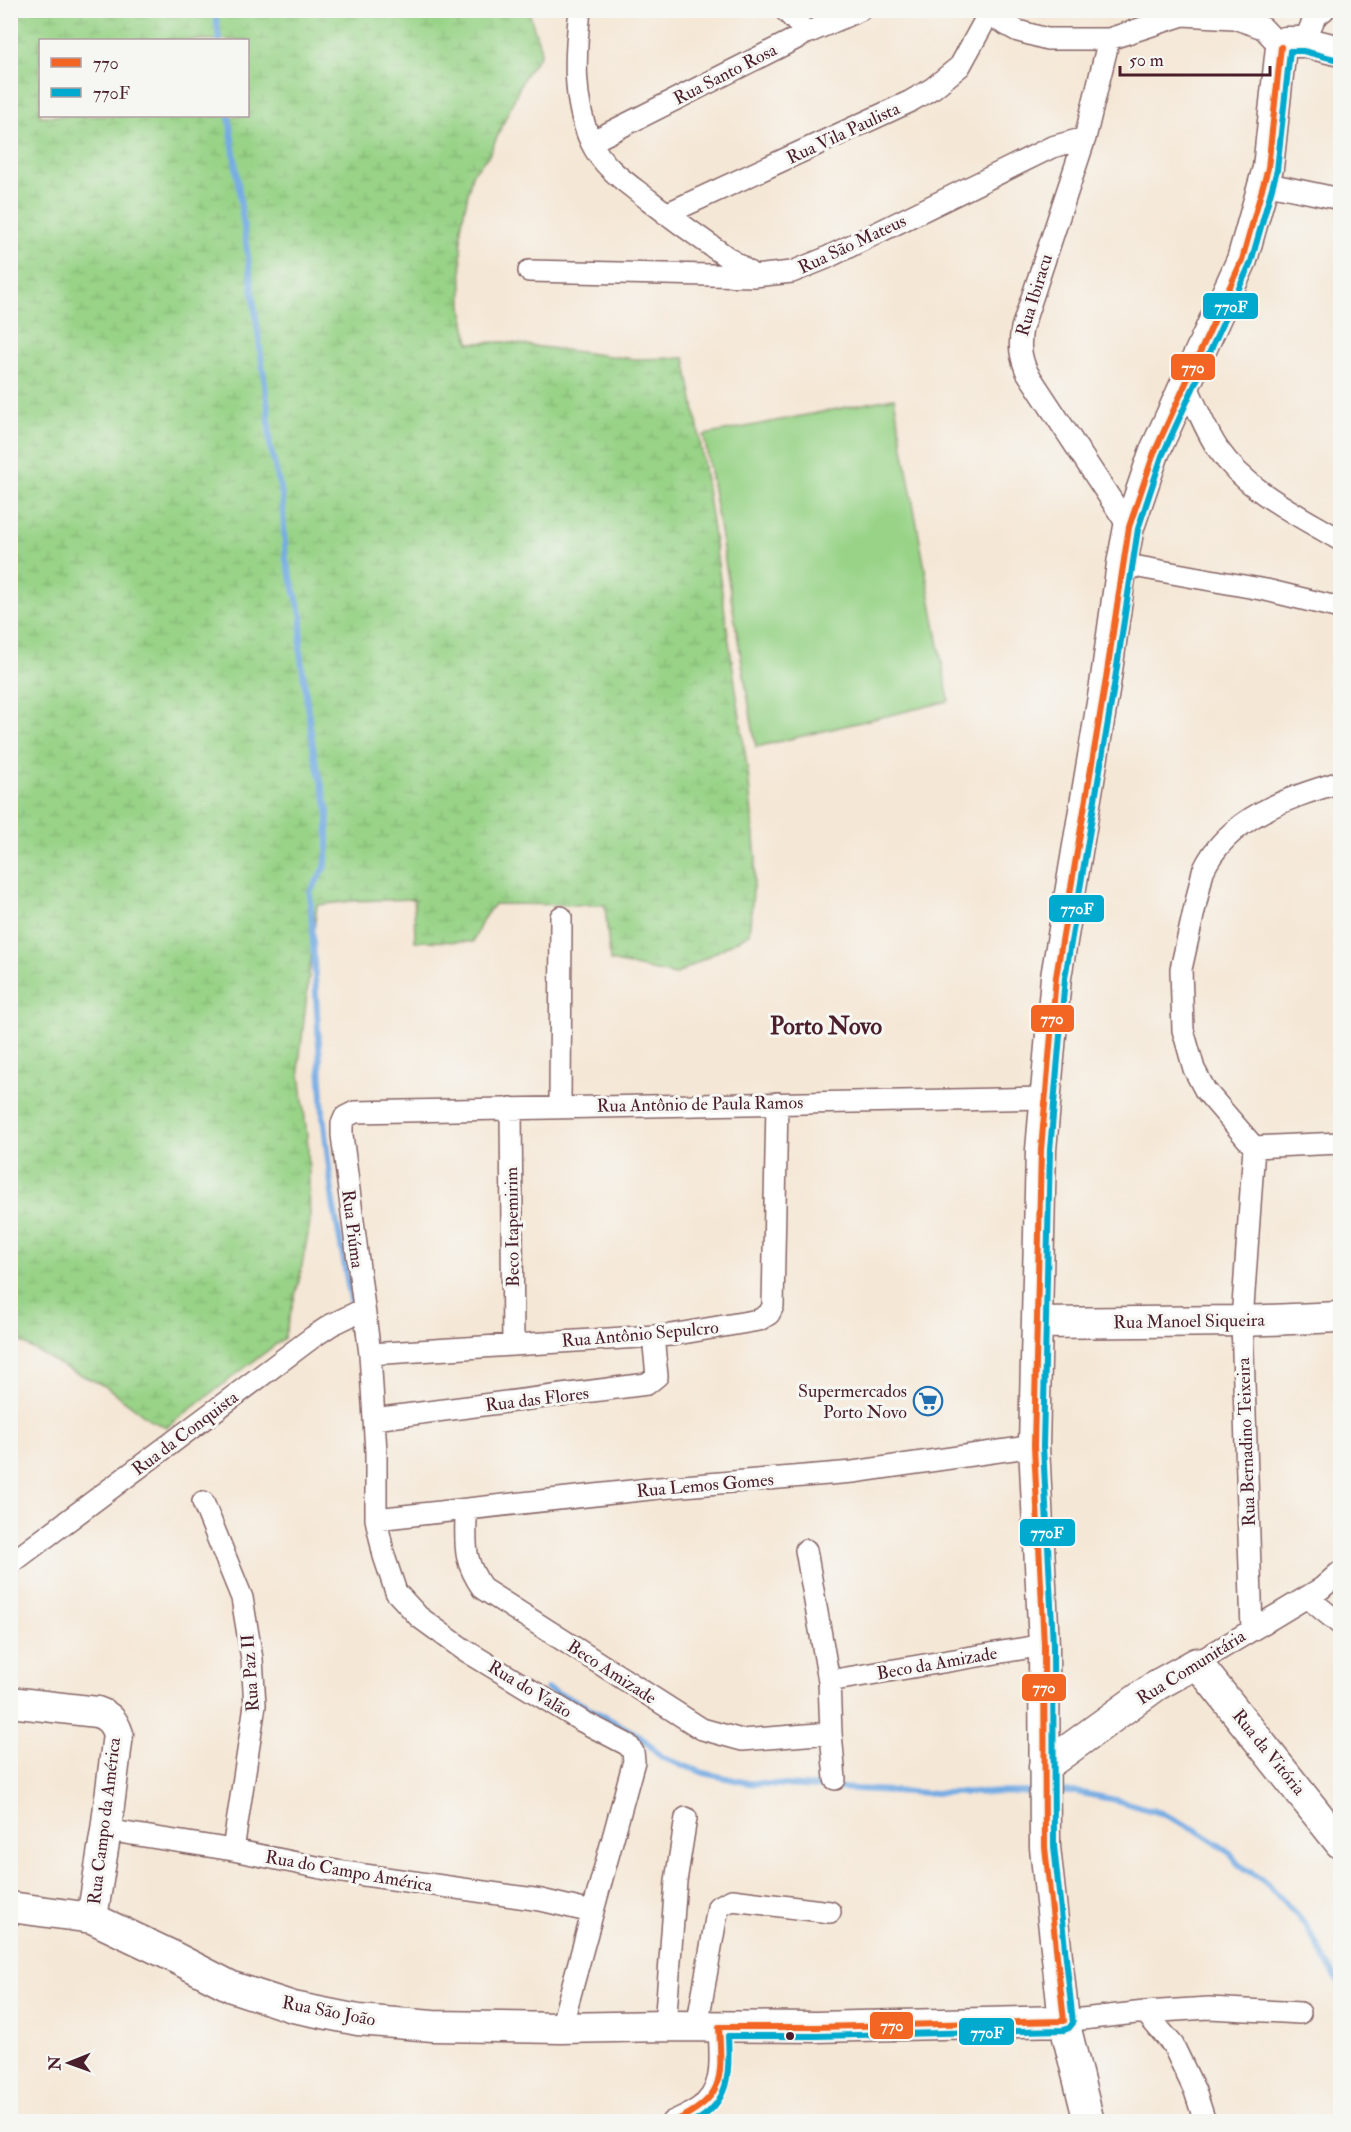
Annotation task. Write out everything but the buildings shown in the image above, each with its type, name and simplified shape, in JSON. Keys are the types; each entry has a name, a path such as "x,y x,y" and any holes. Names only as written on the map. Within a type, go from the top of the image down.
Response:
{"street":[{"path":"580,10 577,37 578,102 591,142 605,165 666,214 754,276"},
{"path":"785,10 807,33"},
{"name":"Rua Santo Rosa","path":"591,142 807,33 860,10"},
{"path":"1089,2121 1064,2021 1045,1847 1044,1645 1034,1446 1041,1150 1056,977 1129,527 1154,453 1242,260 1264,183 1292,44 1324,10"},
{"path":"984,13 1018,31 1047,39 1109,39 1181,13 1234,18 1263,28 1292,44 1341,51"},
{"name":"Rua Vila Paulista","path":"666,214 909,102 933,88 960,66 984,13"},
{"name":"Rua Ibiracu","path":"1109,39 1085,138 1022,328 1019,346 1027,372 1129,527"},
{"name":"Rua São Mateus","path":"529,271 754,276 792,272 824,259 1052,147 1085,138"},
{"path":"1264,183 1341,199"},
{"path":"1185,382 1218,449 1242,476 1276,502 1341,540"},
{"path":"1122,564 1266,590 1341,608"},
{"path":"1341,782 1293,797 1242,824 1223,839 1208,859 1203,871 1181,969 1183,1030 1194,1069 1205,1090 1254,1147 1341,1143"},
{"path":"560,1107 561,917"},
{"name":"Rua Antônio de Paula Ramos","path":"356,1112 1045,1098"},
{"name":"Rua Antônio Sepulcro","path":"370,1354 653,1336 759,1320 769,1314 773,1306 777,1103"},
{"name":"Beco Itapemirim","path":"511,1108 513,1345"},
{"name":"Rua Piúma","path":"356,1112 345,1117 342,1124 342,1135 370,1354"},
{"name":"Rua Bernadino Teixeira","path":"1252,1630 1242,1321 1254,1147"},
{"name":"Rua da Conquista","path":"10,1564 313,1337 363,1309"},
{"name":"Rua Manoel Siqueira","path":"1037,1323 1242,1321 1341,1317"},
{"name":"Rua das Flores","path":"374,1419 647,1384 657,1376 653,1336"},
{"name":"Rua do Valão","path":"370,1354 376,1519 384,1556 396,1592 418,1617 464,1649 580,1720 619,1739 633,1752 634,1761 561,2028"},
{"name":"Rua Lemos Gomes","path":"376,1519 659,1488 853,1472 1034,1446"},
{"name":"Rua Paz II","path":"203,1502 242,1598 252,1659 255,1705 233,1850"},
{"name":"Beco Amizade","path":"466,1510 466,1558 471,1572 483,1589 702,1729 742,1740 831,1733"},
{"path":"806,1550 830,1681 831,1733 836,1779"},
{"name":"Rua Comunitária","path":"1044,1767 1157,1685 1322,1588 1341,1572"},
{"path":"1307,1597 1341,1624"},
{"name":"Beco da Amizade","path":"830,1681 1044,1645"},
{"name":"Rua da Vitória","path":"1197,1663 1341,1843"},
{"name":"Rua Campo da América","path":"10,1702 97,1712 106,1715 115,1725 118,1734 92,1918"},
{"path":"665,2026 676,1881 686,1818"},
{"name":"Rua do Campo América","path":"106,1830 233,1850 336,1871 541,1900 592,1912"},
{"path":"672,2121 698,2109 712,2096 718,2082 720,2068 708,2027 718,1907 732,1900 831,1912"},
{"name":"Rua São João","path":"10,1906 92,1918 232,1987 293,2007 358,2020 423,2025 561,2028 816,2027 1064,2021"},
{"path":"1064,2021 1209,2008 1300,2013"},
{"path":"1145,2012 1173,2045 1195,2091 1205,2121"}],"green space":[{"path":"11,10 530,11 541,53 524,77 489,155 472,174 461,227 462,307 469,343 503,342 633,359 685,358 699,433 748,773 756,859 749,934 675,975 610,961 605,905 494,904 483,919 473,942 415,941 414,899 352,901 317,905 299,1064 308,1146 310,1223 299,1281 284,1338 167,1427 152,1421 105,1386 64,1367 21,1342 11,1340"},
{"path":"894,398 949,701 756,747 704,435"}],"waterway":[{"path":"215,10 219,39"},
{"path":"229,117 268,407 270,446 282,495 286,560 302,617 300,650 314,754 328,809 328,847 325,868 310,892 323,1115 333,1202 357,1333"},
{"path":"547,1689 572,1699 640,1736 663,1758 704,1773 748,1783 927,1793 1038,1792"},
{"path":"1054,1792 1076,1792 1116,1800 1161,1813 1196,1830 1216,1843 1229,1852 1238,1864 1265,1882 1306,1925 1340,1983"}],"transit line":[{"name":"770","path":"1064,2021 1045,1847 1044,1645 1034,1446 1041,1150 1056,977 1129,527 1154,453 1242,260 1268,168 1281,47"},
{"name":"770F","path":"694,2122 715,2106 721,2096 728,2074 728,2036 1064,2030 1073,2023 1054,1846 1053,1645 1043,1446 1050,1150 1065,978 1138,529 1162,456 1251,262 1277,170 1290,51 1303,51 1338,60"},
{"name":"770","path":"719,2027 1064,2021"},
{"name":"770","path":"673,2122 703,2104 717,2085 720,2061 719,2027"}],"place":[{"name":"Supermercados Porto Novo","path":"928,1401"}],"district":[{"name":"Porto Novo","path":"826,1026"}]}
